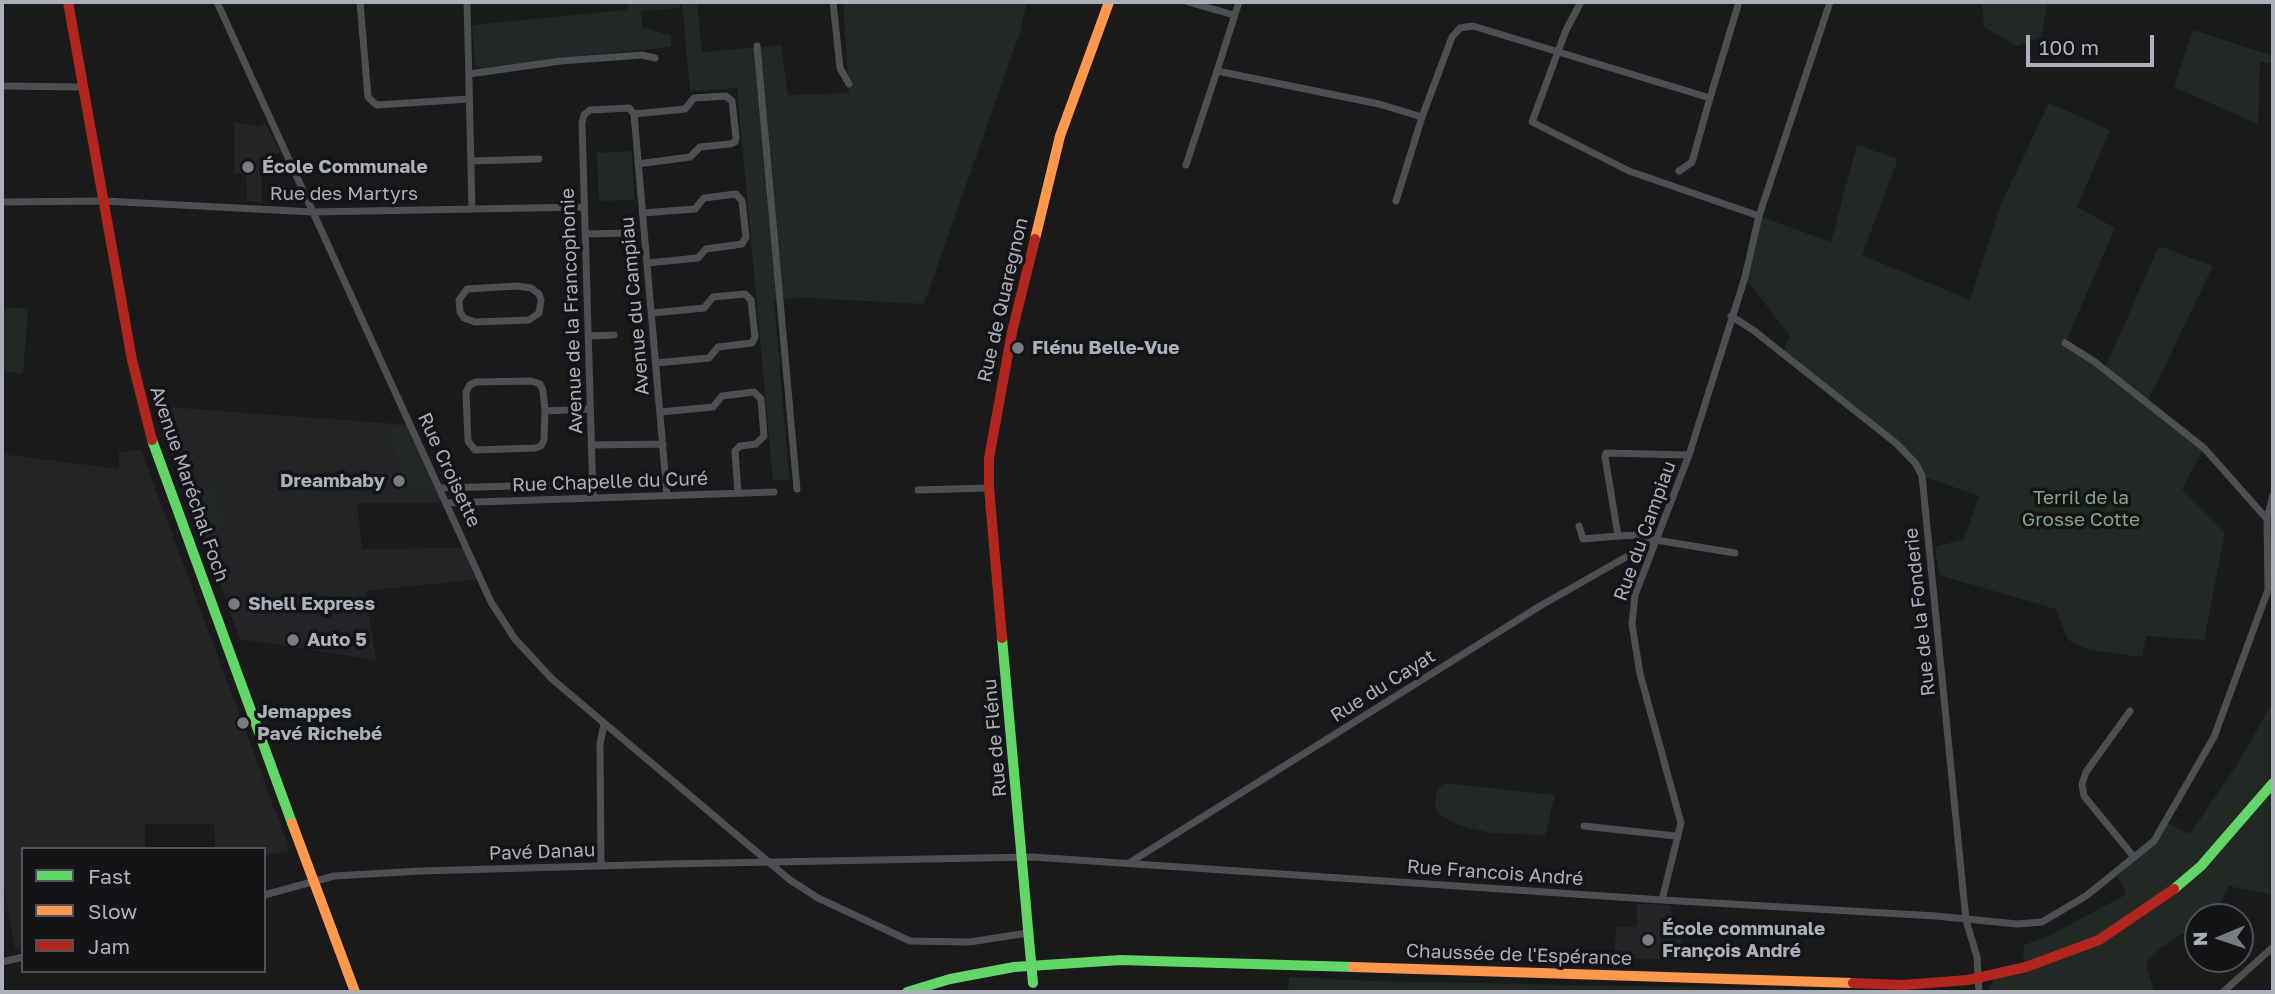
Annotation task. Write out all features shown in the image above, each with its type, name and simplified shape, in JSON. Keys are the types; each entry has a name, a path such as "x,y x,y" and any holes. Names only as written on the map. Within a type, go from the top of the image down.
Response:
{"main road":[{"name":"Avenue Maréchal Foch","path":"68,2 135,378 154,448 355,992"},
{"name":"Rue de Quaregnon","path":"1001,616 989,488 989,458 996,411 1031,251 1060,136 1109,2"},
{"name":"Rue de Flénu","path":"1001,616 1033,988"},
{"name":"Chaussée de l'Espérance","path":"907,992 950,979 1014,967 1121,960 1903,985 1978,979 2071,953 2099,940 2131,920 2170,893 2201,866 2273,783"}],"street":[{"name":"Rue Croisette","path":"216,2 491,602 515,639 547,675 604,724 790,880 818,898 910,942 969,942 1028,937"},
{"path":"360,2 368,97 373,102 377,105 469,99"},
{"path":"467,2 472,209"},
{"path":"833,2 840,68 849,84"},
{"path":"1188,2 1234,15"},
{"path":"1186,165 1239,2"},
{"path":"1581,2 1566,30 1532,122 1629,171 1759,216"},
{"path":"1679,171 1692,162 1739,2"},
{"name":"Rue du Campiau","path":"1662,900 1681,823 1640,674 1632,624 1635,595 1689,455 1745,277 1759,216 1830,2"},
{"path":"1396,201 1422,117 1452,37 1460,28 1473,26 1710,98"},
{"path":"757,46 797,489"},
{"path":"469,74 561,61 642,55 655,58"},
{"path":"1217,71 1379,104 1422,117"},
{"path":"2,86 83,87"},
{"path":"634,114 685,109 694,98 726,96 732,102 736,138 735,142 730,144 700,147 690,158 638,164"},
{"name":"Avenue de la Francophonie","path":"593,498 582,123 583,115 590,110 629,108 634,114"},
{"name":"Avenue du Campiau","path":"634,114 667,496"},
{"path":"471,162 539,159"},
{"path":"643,214 695,209 704,198 736,194 742,201 746,237 742,244 706,248 698,258 647,263"},
{"name":"Rue des Martyrs","path":"2,202 104,201 313,212 584,207"},
{"path":"585,234 628,233"},
{"path":"517,286 531,288 539,294 539,313 529,320 475,322 467,320 460,312 459,300 467,289 517,286"},
{"path":"652,313 704,308 713,297 745,294 751,300 755,337 752,343 718,347 709,358 656,363"},
{"name":"Rue de la Fonderie","path":"1731,316 1753,330 1897,444 1916,464 1922,476 1966,920 1977,957 1979,992"},
{"path":"588,336 614,335"},
{"path":"2065,344 2095,362 2204,449 2267,519"},
{"path":"531,381 540,384 545,411 544,440 541,446 475,450 468,442 466,392 470,385 476,382 531,381"},
{"path":"660,412 713,407 722,396 754,392 761,399 764,436 756,444 740,446 735,452 738,493"},
{"path":"545,411 590,409"},
{"path":"592,445 663,444"},
{"path":"1618,536 1606,453 1689,455"},
{"path":"440,488 666,482"},
{"path":"918,490 989,488"},
{"name":"Rue Chapelle du Curé","path":"447,503 774,492"},
{"name":"Rue Francois André","path":"1023,857 2017,924 2042,922 2085,897 2154,841 2214,737 2268,590 2267,519 2273,495"},
{"path":"1579,526 1583,540 1640,535 1735,553"},
{"name":"Rue du Cayat","path":"1129,863 1540,606 1656,540"},
{"path":"2130,711 2086,772 2082,784 2084,796 2134,857"},
{"path":"601,866 600,744 604,724"},
{"path":"1584,826 1676,836"},
{"name":"Pavé Danau","path":"266,894 346,875 601,866 1023,857"},
{"path":"2223,992 2273,947"},
{"path":"2,962 21,957"}],"shaded area":[{"name":"École Communale","path":"234,122 259,126 265,123 280,152 262,161 262,203 247,201 246,173 234,173"},
{"path":"155,406 411,425 447,503 357,503 362,549 468,548 481,579 365,591 376,660 240,639"},
{"path":"141,450 290,850 266,856 266,847 215,847 214,824 145,824 145,847 21,847 21,948 15,949 2,878 2,454 119,469 119,452"},
{"name":"École communale François André","path":"1637,904 1670,905 1688,960 1613,958 1617,926 1637,927"}],"green space":[{"path":"629,2 679,2 680,8 641,11 642,27 671,36 671,47 566,57 481,69 475,65 472,25 626,10"},
{"path":"682,2 697,2 702,52 781,45 788,95 849,93 843,2 1027,2 1019,35 924,304 810,298 774,299 789,479 773,481 737,88 690,91"},
{"path":"1982,2 2048,2 2041,37 2017,46 1984,27"},
{"path":"2193,30 2273,56 2273,64 2260,62 2258,124 2174,87"},
{"name":"Terril de la Grosse Cotte","path":"2049,103 2110,130 2077,207 2115,228 2065,343 2105,368 2159,246 2213,266 2147,403 2204,448 2182,489 2225,532 2204,640 2146,636 2142,657 2089,650 2068,640 2056,609 1939,575 1935,547 1964,539 1979,496 1922,476 1916,464 1782,354 1790,336 1745,277 1759,216 1831,242 1857,145 1898,159 1862,255 1970,300 2001,204"},
{"path":"632,151 634,200 599,201 597,153"},
{"path":"2,307 28,309 23,373 2,372"},
{"path":"388,428 405,429 429,484 425,488 408,485"},
{"path":"218,484 216,515 225,516 214,538 222,567 214,571 192,505"},
{"path":"2273,702 2273,895 2228,886 2221,903 2184,903 2184,933 2162,947 2146,963 2154,992 1987,992 1998,974 2026,967 2024,945 2049,936 2127,894 2115,873 2154,841 2165,822 2190,834 2240,760"},
{"path":"1444,783 1555,795 1545,835 1490,833 1458,825 1438,813 1435,806 1437,790"},
{"path":"1289,977 1370,981 1936,992 1288,992"}],"traffic: fast":[{"path":"152,440 292,823"},
{"path":"1002,638 1029,940"},
{"path":"2174,889 2201,866 2273,783"},
{"path":"1029,940 1033,983"},
{"path":"907,992 950,979 1014,967 1121,960 1353,967"}],"traffic: slow":[{"path":"1035,239 1060,136 1109,2"},
{"path":"292,823 355,992"},
{"path":"1353,967 1853,983"}],"traffic: jam":[{"path":"68,2 132,360 152,440"},
{"path":"1002,638 989,488 989,458 1012,332 1035,239"},
{"path":"1853,983 1903,985 1968,980 2026,967 2099,940 2174,889"}],"place":[{"name":"École Communale","path":"248,167"},
{"name":"Flénu Belle-Vue","path":"1018,348"},
{"name":"Dreambaby","path":"399,481"},
{"name":"Shell Express","path":"234,604"},
{"name":"Auto 5","path":"293,640"},
{"name":"Jemappes Pavé Richebé","path":"243,723"},
{"name":"École communale François André","path":"1648,940"}]}
